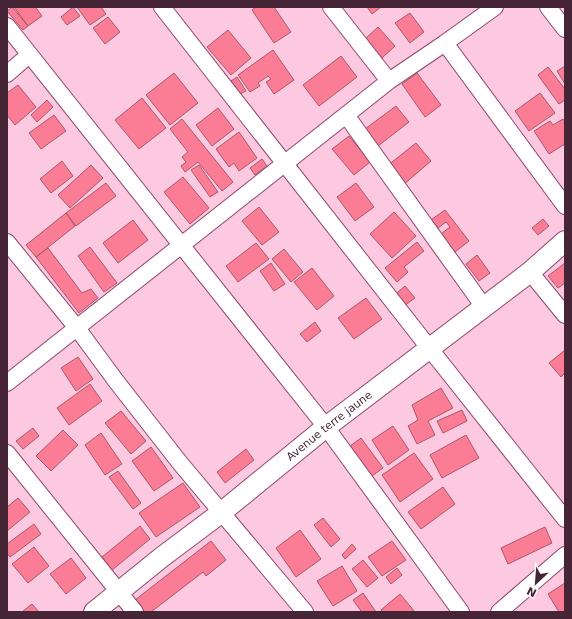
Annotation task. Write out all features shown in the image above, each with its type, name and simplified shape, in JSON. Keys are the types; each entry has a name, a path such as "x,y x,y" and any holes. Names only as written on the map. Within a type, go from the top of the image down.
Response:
{"street":[{"path":"162,7 565,519"},
{"path":"331,7 389,80"},
{"path":"7,384 389,80 445,43 495,7"},
{"path":"548,7 565,29"},
{"path":"7,26 326,427 461,612"},
{"path":"445,43 565,206"},
{"path":"7,74 29,55"},
{"path":"346,114 484,307"},
{"name":"Avenue terre jaune","path":"94,612 222,512 326,427 530,272 565,241"},
{"path":"7,242 77,328 175,457 305,612"},
{"path":"530,272 565,315"},
{"path":"7,453 135,612"},
{"path":"499,612 565,555"}],"building":[{"path":"12,7 28,26 23,30 7,11"},
{"path":"14,7 37,7 36,8 42,16 28,26"},
{"path":"73,7 80,16 67,25 61,17"},
{"path":"77,7 101,7 106,14 90,25"},
{"path":"256,7 274,7 291,32 274,43 252,10"},
{"path":"367,7 381,7 372,14"},
{"path":"410,13 424,32 410,43 395,23"},
{"path":"108,17 120,32 105,44 93,28"},
{"path":"378,27 395,46 382,58 365,39"},
{"path":"228,30 251,58 231,75 207,47"},
{"path":"273,50 294,80 274,94 266,82 271,79 268,76 258,83 260,86 250,92 238,75"},
{"path":"341,56 357,77 319,106 303,85"},
{"path":"565,66 565,84 557,71"},
{"path":"548,67 565,89 565,100 559,104 538,75"},
{"path":"174,73 198,103 170,125 146,95"},
{"path":"417,73 441,105 425,117 402,84"},
{"path":"237,77 246,91 240,94 231,81"},
{"path":"18,85 36,107 15,125 7,115 7,93"},
{"path":"540,93 555,113 529,131 515,111"},
{"path":"142,98 166,128 139,149 115,120"},
{"path":"47,100 53,107 37,122 31,115"},
{"path":"396,106 409,122 378,146 365,129"},
{"path":"218,108 234,129 212,146 196,125"},
{"path":"54,115 66,131 41,149 29,133"},
{"path":"182,119 233,182 222,191 198,162 185,172 181,166 186,162 182,157 188,152 170,129"},
{"path":"563,119 565,122 565,144 549,154 534,131 550,121 553,125"},
{"path":"239,132 257,158 239,171 234,163 229,167 216,149"},
{"path":"349,136 370,162 354,175 332,149"},
{"path":"416,143 431,161 403,185 387,166"},
{"path":"262,159 267,166 255,175 250,168"},
{"path":"62,161 73,176 51,193 40,179"},
{"path":"91,165 103,178 70,208 58,195"},
{"path":"199,165 218,192 210,197 191,170"},
{"path":"183,177 209,208 190,224 164,192"},
{"path":"106,183 116,196 76,226 66,213"},
{"path":"356,183 374,207 355,221 337,197"},
{"path":"259,207 279,232 262,245 242,221"},
{"path":"445,210 469,241 451,255 437,237 450,227 446,222 434,231 428,222"},
{"path":"394,212 416,236 392,258 370,234"},
{"path":"66,213 75,226 36,257 26,245"},
{"path":"543,219 549,226 538,235 532,228"},
{"path":"133,220 148,240 118,263 103,243"},
{"path":"417,242 424,251 404,267 408,272 397,282 385,268"},
{"path":"256,243 269,259 238,282 226,266"},
{"path":"90,247 117,283 104,292 78,256"},
{"path":"48,248 82,293 91,289 98,298 79,313 36,257"},
{"path":"284,249 303,272 291,282 272,259"},
{"path":"477,255 490,273 479,281 466,264"},
{"path":"271,263 285,284 274,291 260,271"},
{"path":"565,263 565,283 558,288 548,276"},
{"path":"312,268 334,296 317,310 294,282"},
{"path":"405,286 415,298 400,309 391,298"},
{"path":"366,298 382,319 354,339 338,318"},
{"path":"315,322 321,331 307,342 300,334"},
{"path":"565,350 565,373 561,377 549,363"},
{"path":"78,357 93,379 76,391 61,368"},
{"path":"90,384 102,401 69,425 57,408"},
{"path":"441,388 453,408 428,421 435,435 417,444 408,426 418,420 412,405"},
{"path":"462,410 467,421 443,433 437,421"},
{"path":"121,411 146,441 131,454 105,423"},
{"path":"393,426 409,450 388,465 372,440"},
{"path":"33,428 39,436 23,449 16,441"},
{"path":"63,430 78,445 51,471 36,456"},
{"path":"101,433 122,464 105,475 85,445"},
{"path":"466,435 479,458 442,478 430,455"},
{"path":"361,438 383,468 372,476 350,446"},
{"path":"151,447 173,478 154,491 132,461"},
{"path":"246,449 254,460 225,483 217,472"},
{"path":"414,453 433,479 400,502 382,475"},
{"path":"118,471 141,503 133,509 109,477"},
{"path":"183,483 200,507 156,537 139,513"},
{"path":"443,487 455,504 421,529 408,512"},
{"path":"18,498 30,512 7,531 7,507"},
{"path":"323,518 340,539 331,547 314,525"},
{"path":"34,524 41,534 10,557 7,553 7,544"},
{"path":"140,526 150,539 112,570 102,557"},
{"path":"545,527 552,543 508,564 501,548"},
{"path":"300,530 321,559 296,577 276,548"},
{"path":"211,541 226,560 206,576 203,572 151,612 144,612 135,600"},
{"path":"392,541 406,560 382,576 368,557"},
{"path":"352,544 356,549 345,559 342,555"},
{"path":"34,547 49,566 28,583 12,564"},
{"path":"71,558 86,578 66,594 50,574"},
{"path":"363,560 378,578 367,587 352,569"},
{"path":"342,566 357,591 333,606 317,581"},
{"path":"397,568 402,575 391,584 386,577"},
{"path":"565,583 565,612 559,612 548,594"},
{"path":"363,593 376,612 360,612 361,611 353,600"},
{"path":"400,594 415,612 382,612 381,610"},
{"path":"32,604 39,612 22,612"}]}
